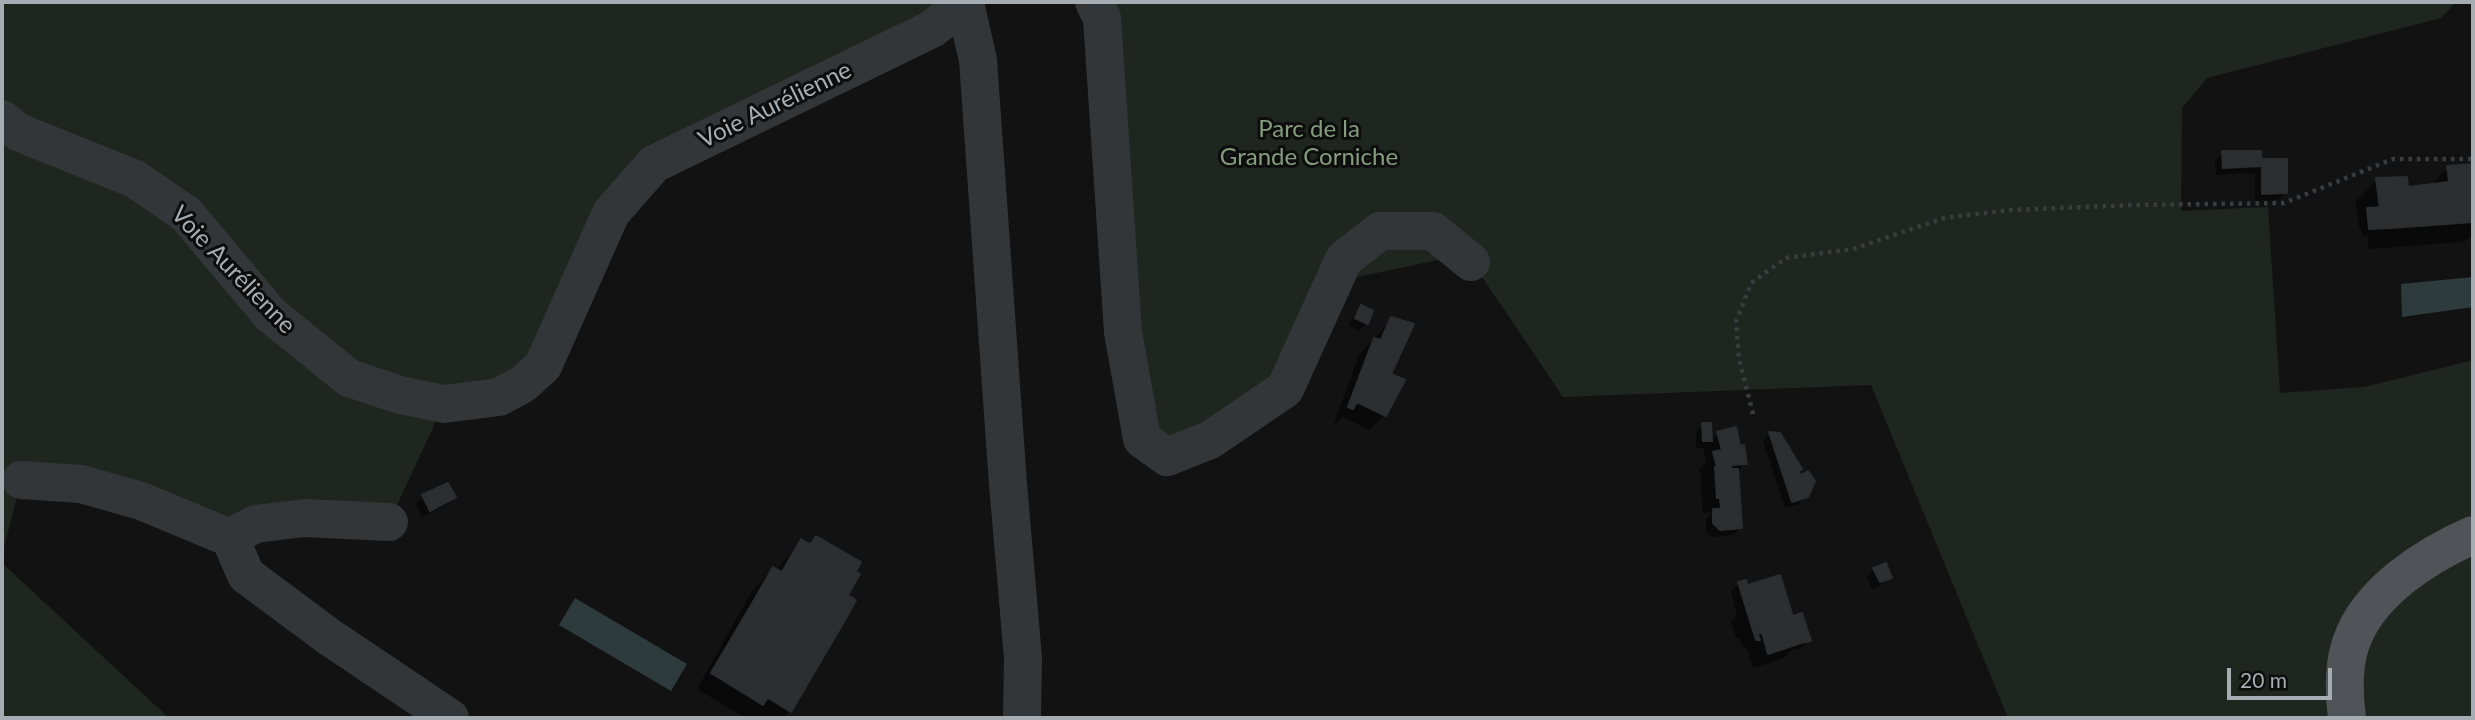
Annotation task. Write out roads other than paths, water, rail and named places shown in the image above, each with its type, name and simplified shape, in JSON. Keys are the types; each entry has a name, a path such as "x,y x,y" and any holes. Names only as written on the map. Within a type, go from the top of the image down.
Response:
{"main road":[{"path":"2347,718 2346,668 2351,643 2364,619 2382,596 2409,571 2444,548 2473,535"}],"street":[{"path":"1094,2 1102,19 1123,332 1142,439 1167,457 1210,440 1285,389 1344,259 1380,231 1433,231 1471,262"},
{"path":"965,3 978,60 1023,659 1022,718"},
{"name":"Voie Aurélienne","path":"2,119 18,132 135,179 186,214 271,315 349,378 400,396 444,404 499,397 523,384 543,366 611,213 654,164 932,29 965,3"},
{"path":"21,480 81,484 141,501 230,538 246,575 328,636 450,718"},
{"path":"230,538 255,524 304,518 389,522"}],"park label":[{"name":"Parc de la Grande Corniche","path":"1309,143"}]}
